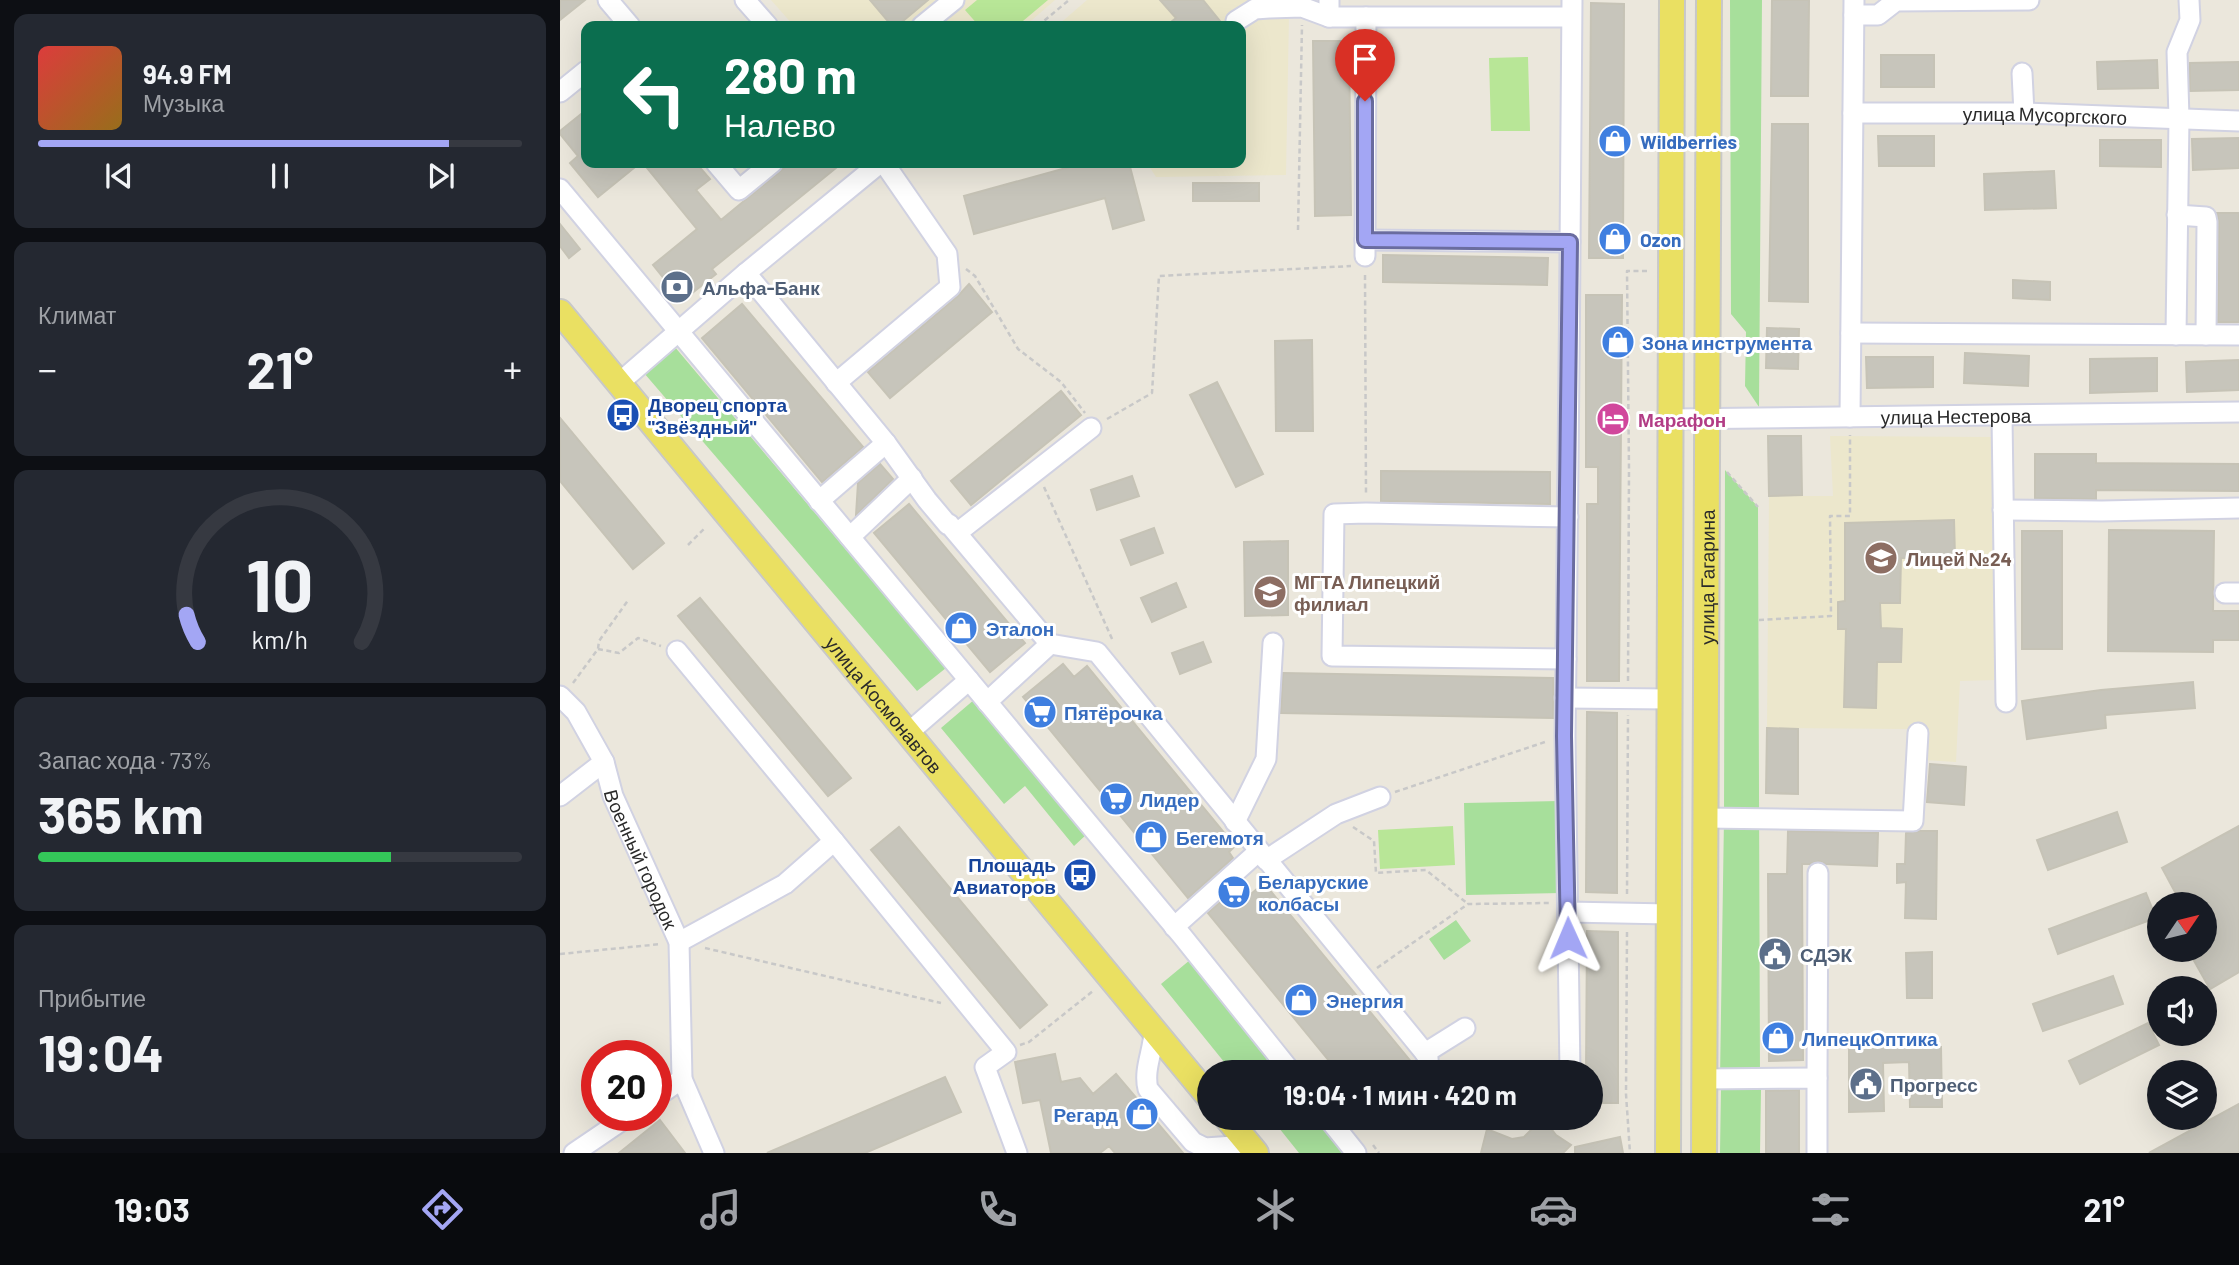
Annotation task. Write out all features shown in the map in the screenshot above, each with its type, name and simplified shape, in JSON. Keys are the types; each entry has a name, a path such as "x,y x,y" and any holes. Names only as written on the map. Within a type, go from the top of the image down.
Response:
{"main road":[{"name":"улица Гагарина","path":"1668,1153 1672,0"},
{"name":"улица Гагарина","path":"1704,1153 1709,0"},
{"name":"улица Космонавтов","path":"560,312 1197,1082"},
{"path":"1237,1130 1253,1150"}],"street":[{"path":"608,0 626,21"},
{"path":"745,0 764,21"},
{"path":"928,21 954,0"},
{"path":"1850,424 1854,8 1878,15 1896,1 2029,0"},
{"path":"2175,335 2178,52 2190,20 2189,0"},
{"path":"1236,21 1255,9 1302,7 1329,8 1366,18 1572,8 1564,736 1570,1060"},
{"path":"1366,18 1365,254 1570,242"},
{"path":"2022,73 2024,113"},
{"path":"560,92 581,75"},
{"name":"улица Мусоргского","path":"1853,113 2024,113 2239,121"},
{"path":"720,168 739,190 766,168"},
{"path":"619,383 746,273 876,168"},
{"path":"836,383 950,287 947,254 886,168"},
{"path":"560,189 1281,1060"},
{"path":"2177,215 2206,217 2206,335"},
{"path":"746,273 886,443 927,500 1050,644 1097,652 1428,1060"},
{"path":"1851,333 2239,335"},
{"name":"улица Нестерова","path":"1671,419 1850,424 2002,416 2239,412"},
{"path":"2002,416 2006,702"},
{"path":"957,533 1091,428"},
{"path":"819,501 886,443"},
{"path":"850,537 912,478"},
{"path":"2003,510 2239,508"},
{"path":"1566,659 1332,656 1334,514 1568,517"},
{"path":"1235,822 1266,759 1273,643"},
{"path":"987,702 1050,644"},
{"path":"677,651 1006,1052 985,1067 1017,1153"},
{"path":"908,733 969,680"},
{"name":"Военный городок","path":"561,696 576,712 604,762 613,796 679,942 682,1079 714,1153"},
{"path":"1565,698 1670,699"},
{"path":"1706,818 1913,821 1918,733"},
{"path":"560,796 604,762"},
{"path":"1174,927 1262,855 1336,814 1381,797"},
{"path":"679,942 785,884 834,841"},
{"path":"1817,1153 1818,873"},
{"path":"1567,907 1669,914"},
{"path":"1424,1053 1465,1028"},
{"path":"1154,1030 1153,1052 1149,1058 1146,1080 1148,1089 1193,1142 1205,1148 1234,1146 1253,1150"},
{"path":"1704,1079 1817,1078"},
{"path":"672,1086 682,1079"},
{"path":"1338,1130 1356,1153"},
{"path":"574,1153 606,1131"}],"path":[{"path":"1044,21 1069,0"},
{"path":"1298,230 1302,7"},
{"path":"947,254 975,276 1018,349 1060,382 1085,411 1091,428 1152,393 1159,276 1365,254 1366,513"},
{"path":"1759,620 1831,616 1830,516 1850,516 1850,424"},
{"path":"1725,470 1758,507"},
{"path":"1037,471 1114,645"},
{"path":"688,545 706,527"},
{"path":"561,696 598,649 599,641 629,599"},
{"path":"598,649 619,653 638,638 677,651"},
{"path":"1381,797 1564,736"},
{"path":"1336,814 1374,841 1376,873 1426,870 1468,904"},
{"path":"1363,978 1468,904 1567,907"},
{"path":"560,954 679,942 971,1010"},
{"path":"1006,1052 1029,1042 1093,991"}],"shaded area":[{"path":"771,0 1055,0 1031,21 790,21"},
{"path":"1087,0 1250,0 1260,16 1289,14 1286,175 1156,177 1150,168 1246,168 1246,21 1063,21"},
{"name":"Лицей №24","path":"1830,436 1992,437 1996,680 1960,681 1956,762 1908,759 1908,729 1767,728 1769,496 1833,496"}],"green space":[{"path":"977,0 1048,0 1023,21 975,21 965,10"},
{"path":"1730,0 1762,0 1759,407 1745,386 1746,332 1731,314"},
{"path":"1528,57 1530,131 1491,131 1489,58"},
{"path":"674,346 946,668 917,691 644,373"},
{"path":"1725,470 1758,507 1760,1079 1720,1079"},
{"path":"975,699 1087,834 1074,846 1025,786 1004,804 941,728"},
{"path":"1559,801 1561,893 1466,895 1464,803"},
{"path":"1453,826 1455,865 1380,869 1378,830"},
{"path":"1456,920 1471,941 1444,960 1429,939"},
{"path":"1190,960 1271,1060 1222,1060 1161,984"},
{"path":"1721,1088 1761,1089 1760,1153 1720,1153"},
{"path":"1281,1130 1329,1130 1347,1153 1299,1153"}],"building":[{"path":"560,0 585,0 560,20"},
{"path":"870,0 928,0 903,21 888,21"},
{"path":"1160,0 1203,0 1220,21 1172,21 1176,18"},
{"path":"1772,0 1809,0 1808,96 1771,96"},
{"path":"1591,3 1624,4 1623,258 1589,258"},
{"path":"1313,41 1349,41 1351,215 1315,216"},
{"path":"1881,55 1934,55 1934,87 1881,87"},
{"path":"2157,60 2158,88 2098,89 2097,62"},
{"path":"2239,62 2239,90 2190,91 2190,63"},
{"path":"581,114 581,168 634,168 598,197 570,163 578,156 560,131"},
{"path":"1772,124 1808,124 1808,302 1769,301"},
{"path":"1878,136 1934,136 1934,166 1879,166"},
{"path":"2239,138 2239,168 2193,170 2192,139"},
{"path":"2100,140 2161,140 2161,167 2100,166"},
{"path":"647,168 700,168 710,179 696,190 721,220 784,168 836,168 712,269 716,274 682,301 653,265 697,229"},
{"path":"1066,168 1130,168 1144,220 1113,229 1105,198 974,234 964,196"},
{"path":"2054,171 2056,208 1985,210 1984,174"},
{"path":"1193,183 1259,183 1259,201 1193,201"},
{"path":"2217,213 2239,213 2239,322 2218,322"},
{"path":"560,224 580,249 569,258 560,246"},
{"path":"1383,255 1548,258 1547,285 1383,282"},
{"path":"2013,280 2050,282 2050,300 2013,298"},
{"path":"969,284 992,312 890,398 868,372"},
{"path":"1586,295 1622,295 1619,681 1587,681 1587,504 1598,504 1598,467 1586,467"},
{"path":"742,304 863,447 822,482 702,338"},
{"path":"1767,328 1799,329 1798,369 1766,368"},
{"path":"1312,340 1313,431 1276,431 1275,341"},
{"path":"1965,353 2029,356 2028,386 1964,383"},
{"path":"1866,357 1933,357 1933,387 1867,388"},
{"path":"2157,358 2157,391 2090,393 2090,359"},
{"path":"2239,360 2239,390 2187,392 2186,362"},
{"path":"1217,382 1263,474 1236,487 1190,395"},
{"path":"1061,391 1081,415 971,505 951,481"},
{"path":"560,418 664,543 633,569 560,481"},
{"path":"1768,436 1801,436 1802,495 1769,496"},
{"path":"2035,454 2096,454 2096,463 2239,464 2239,491 2096,490 2096,499 2035,498"},
{"path":"880,464 893,479 856,515 858,483"},
{"path":"1381,471 1550,472 1550,504 1381,501"},
{"path":"1132,476 1139,496 1097,510 1091,490"},
{"path":"909,504 1025,643 990,672 874,533"},
{"path":"1954,520 1955,557 1901,558 1900,603 1880,603 1881,628 1902,629 1901,662 1877,662 1876,708 1844,707 1846,629 1838,629 1838,602 1845,601 1845,523"},
{"path":"1154,528 1163,553 1131,565 1121,540"},
{"path":"2109,530 2214,531 2213,611 2239,611 2239,640 2213,640 2213,652 2108,651"},
{"path":"2022,531 2062,531 2062,649 2022,649"},
{"path":"1288,541 1288,615 1245,616 1244,542"},
{"path":"1176,583 1186,607 1152,622 1141,598"},
{"path":"700,598 851,778 828,796 678,616"},
{"path":"1203,642 1211,662 1180,674 1172,653"},
{"path":"1063,664 1074,677 1087,666 1235,846 1229,852 1233,858 1188,898 1023,697"},
{"path":"1283,673 1553,678 1553,718 1281,713"},
{"path":"2193,682 2195,708 2105,715 2106,728 2027,739 2022,701 2101,690"},
{"path":"1587,712 1617,713 1617,893 1586,892"},
{"path":"1767,728 1798,729 1798,794 1766,793"},
{"path":"1930,764 1966,767 1964,805 1927,802"},
{"path":"2117,812 2127,842 2048,870 2037,840"},
{"path":"2239,826 2239,972 2217,985 2217,976 2203,976 2195,962 2217,962 2217,892 2175,892 2162,868"},
{"path":"899,827 1047,1005 1020,1028 871,850"},
{"path":"1788,831 1878,833 1877,866 1826,864 1819,861 1802,864 1803,1060 1769,1061 1768,874 1787,874"},
{"path":"1937,831 1936,919 1905,918 1906,882 1897,883 1897,864 1905,864 1906,833"},
{"path":"1242,883 1251,894 1264,883 1410,1060 1328,1060 1208,913"},
{"path":"2146,893 2147,896 2147,921 2058,954 2049,929"},
{"path":"1587,931 1618,932 1618,1103 1603,1103 1603,1060 1586,1060"},
{"path":"1932,952 1932,998 1907,998 1906,953"},
{"path":"2113,976 2123,1004 2043,1031 2033,1004"},
{"path":"2147,1023 2147,1046 2157,1046 2080,1084 2069,1061"},
{"path":"1849,1047 1941,1047 1942,1107 1910,1107 1909,1062 1883,1063 1884,1111 1849,1112"},
{"path":"1055,1054 1061,1082 1080,1078 1093,1094 1116,1074 1183,1153 1115,1153 1109,1146 1100,1153 1051,1153 1040,1100 1023,1103 1015,1062"},
{"path":"945,1077 961,1112 865,1153 767,1153"},
{"path":"1799,1090 1799,1153 1766,1153 1766,1091"},
{"path":"2239,1104 2239,1153 2149,1153 2191,1130 2217,1130 2217,1116"},
{"path":"1487,1130 1512,1139 1524,1137 1531,1130 1552,1130 1571,1145 1563,1153 1481,1153"},
{"path":"646,1131 668,1131 685,1153 619,1153"},
{"path":"1620,1137 1623,1153 1575,1153 1575,1147"}],"place":[{"name":"Wildberries","path":"1615,141"},
{"name":"Ozon","path":"1615,239"},
{"name":"Альфа-Банк","path":"677,287"},
{"name":"Зона инструмента","path":"1618,342"},
{"name":"Дворец спорта \"Звёздный\"","path":"623,415"},
{"name":"Марафон","path":"1613,419"},
{"name":"Лицей №24","path":"1881,558"},
{"name":"МГТА Липецкий филиал","path":"1270,592"},
{"name":"Эталон","path":"961,628"},
{"name":"Пятёрочка","path":"1040,712"},
{"name":"Лидер","path":"1116,799"},
{"name":"Бегемотя","path":"1151,837"},
{"name":"Площадь Авиаторов","path":"1080,875"},
{"name":"Беларуские колбасы","path":"1234,892"},
{"name":"СДЭК","path":"1775,954"},
{"name":"Энергия","path":"1301,1000"},
{"name":"ЛипецкОптика","path":"1778,1038"},
{"name":"Прогресс","path":"1866,1084"},
{"name":"Регард","path":"1142,1114"}],"route":[{"path":"1365,101 1365,240 1570,242 1567,669 1564,736 1568,938"}]}
